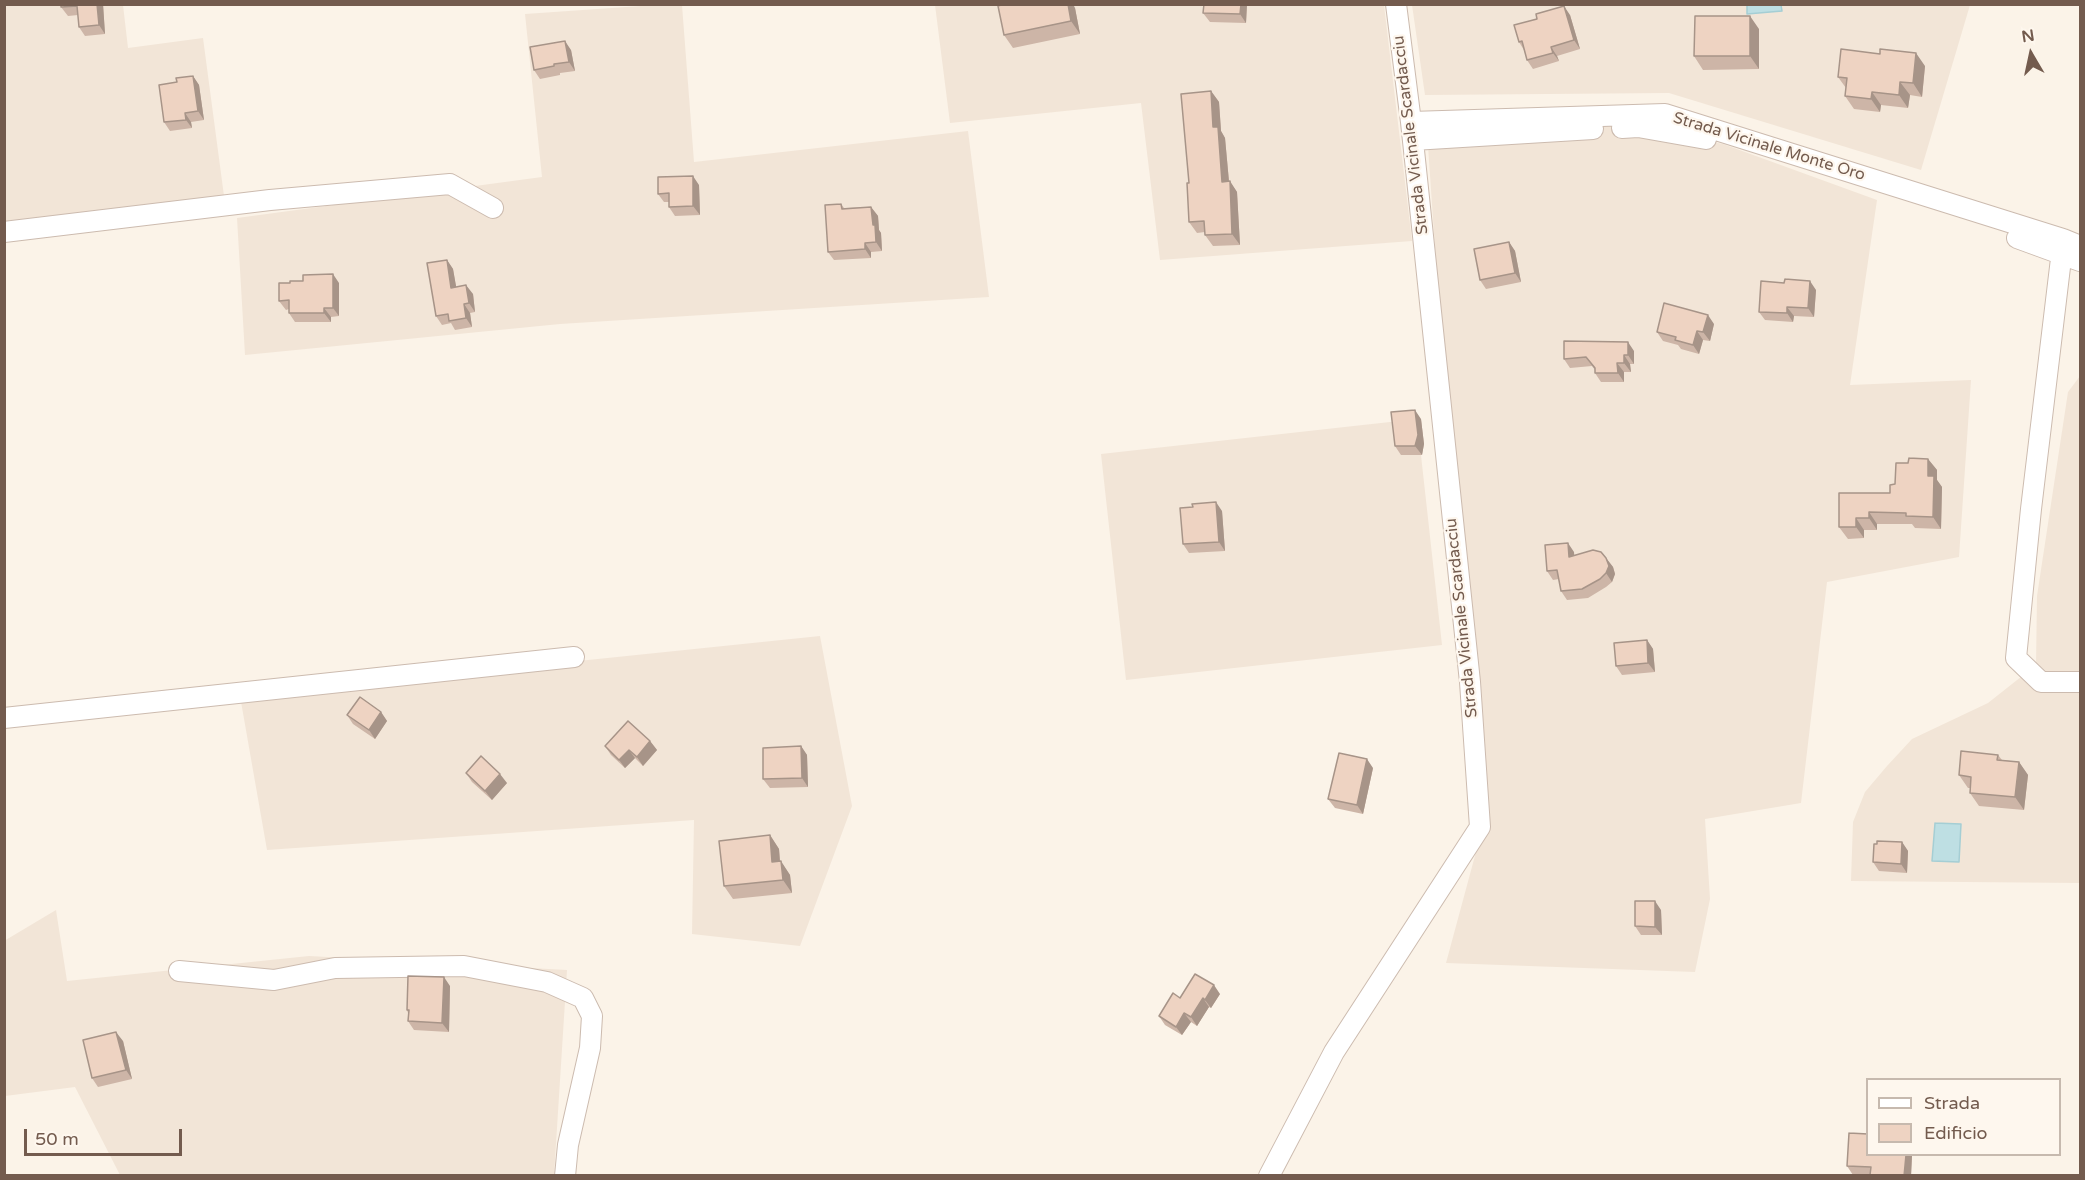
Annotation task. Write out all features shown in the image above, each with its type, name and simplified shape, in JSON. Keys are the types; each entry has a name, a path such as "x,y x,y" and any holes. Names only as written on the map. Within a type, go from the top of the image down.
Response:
{"street":[{"name":"Strada Vicinale Scardacciu","path":"1269,1176 1334,1052 1479,827 1470,682 1412,131 1396,4"},
{"name":"Strada Vicinale Monte Oro","path":"1412,131 1665,114 2068,246 2080,261"},
{"path":"4,232 270,200 450,184 493,208"},
{"path":"2068,246 2031,509 2016,658 2041,682 2080,682"},
{"path":"4,718 574,657"},
{"path":"179,971 274,980 335,968 464,966 547,982 583,998 592,1016 590,1048 568,1145 565,1176"}],"shaded area":[{"path":"4,5 123,5 128,48 203,38 224,196 5,223"},
{"path":"682,5 694,162 968,131 989,297 560,324 245,355 237,218 542,177 525,14"},
{"path":"935,5 1384,5 1412,241 1160,260 1141,103 950,123"},
{"path":"1412,5 1970,5 1921,170 1669,93 1425,95"},
{"path":"1609,121 1723,144 1877,200 1850,385 1971,380 1959,557 1827,582 1801,803 1705,819 1710,899 1695,972 1446,963 1483,826 1449,452 1428,146"},
{"path":"2080,376 2080,883 1851,881 1853,822 1865,792 1887,766 1912,739 1988,703 2036,665 2037,596 2068,392"},
{"path":"1417,419 1442,645 1126,680 1101,454"},
{"path":"820,636 852,806 800,946 692,934 694,820 267,850 240,696"},
{"path":"56,910 67,981 309,956 567,970 554,1175 120,1175 75,1087 5,1096 4,941"}],"water":[{"path":"1747,5 1781,5 1782,11 1747,14"},
{"path":"1935,823 1961,824 1959,862 1932,861"}],"building":[{"path":"61,4 97,4 99,25 79,27 77,6 61,7"},
{"path":"1004,4 1068,4 1071,21 1004,35 998,6"},
{"path":"1204,4 1241,4 1240,14 1203,13"},
{"path":"1564,6 1574,40 1551,47 1553,53 1527,60 1522,41 1519,42 1514,25 1537,19 1536,14"},
{"path":"1695,16 1750,16 1750,56 1694,56"},
{"path":"565,41 569,62 534,70 530,47"},
{"path":"1841,49 1880,54 1880,49 1916,53 1913,83 1900,82 1899,95 1872,92 1871,99 1845,96 1847,78 1838,77"},
{"path":"193,76 198,111 185,113 186,120 164,122 159,85 177,82 176,78"},
{"path":"1211,91 1213,127 1218,127 1222,182 1230,181 1232,234 1205,235 1204,221 1189,222 1187,183 1189,183 1181,94"},
{"path":"693,176 693,206 669,207 669,193 658,194 658,177"},
{"path":"841,204 842,209 871,207 876,242 865,243 865,249 828,252 825,205"},
{"path":"1509,242 1515,273 1480,280 1474,249"},
{"path":"447,260 451,288 466,285 469,303 464,304 466,318 449,321 448,314 436,316 427,263"},
{"path":"333,274 333,308 324,308 324,313 289,313 289,300 279,301 279,283 303,281 303,275"},
{"path":"1785,279 1810,281 1808,308 1787,307 1787,313 1759,312 1761,281 1784,283"},
{"path":"1664,303 1708,315 1703,332 1697,331 1693,345 1657,332"},
{"path":"1564,341 1628,342 1628,355 1624,355 1624,363 1617,363 1618,373 1595,373 1595,368 1586,357 1564,359"},
{"path":"1415,410 1418,435 1415,446 1395,446 1391,412"},
{"path":"1909,458 1928,459 1928,476 1934,476 1933,517 1906,516 1906,513 1869,512 1869,518 1856,518 1856,527 1839,527 1839,493 1890,493 1890,485 1895,484 1896,463 1908,463"},
{"path":"1216,502 1219,542 1183,544 1180,508 1193,507 1192,504"},
{"path":"1568,543 1569,557 1593,550 1601,552 1609,566 1600,579 1582,589 1561,591 1557,570 1547,571 1545,545"},
{"path":"1647,640 1648,663 1616,666 1614,643"},
{"path":"360,697 381,712 369,730 347,715"},
{"path":"628,721 650,741 637,757 629,750 619,760 605,746"},
{"path":"801,746 802,778 763,779 763,748"},
{"path":"1961,751 1998,755 1997,760 2019,762 2015,797 1970,793 1971,777 1959,775"},
{"path":"1339,753 1367,759 1357,805 1328,799"},
{"path":"481,756 500,774 485,791 466,773"},
{"path":"770,835 772,862 781,861 783,880 724,886 719,841"},
{"path":"1877,841 1902,842 1901,864 1873,862 1874,844 1877,844"},
{"path":"1635,901 1655,901 1655,927 1635,926"},
{"path":"1195,974 1214,985 1191,1017 1184,1013 1176,1027 1159,1016 1173,993 1180,998"},
{"path":"408,976 444,977 442,1023 408,1021"},
{"path":"116,1032 126,1070 92,1078 83,1040"},
{"path":"1849,1133 1866,1134 1866,1156 1906,1156 1904,1176 1870,1175 1871,1167 1847,1166"}]}
